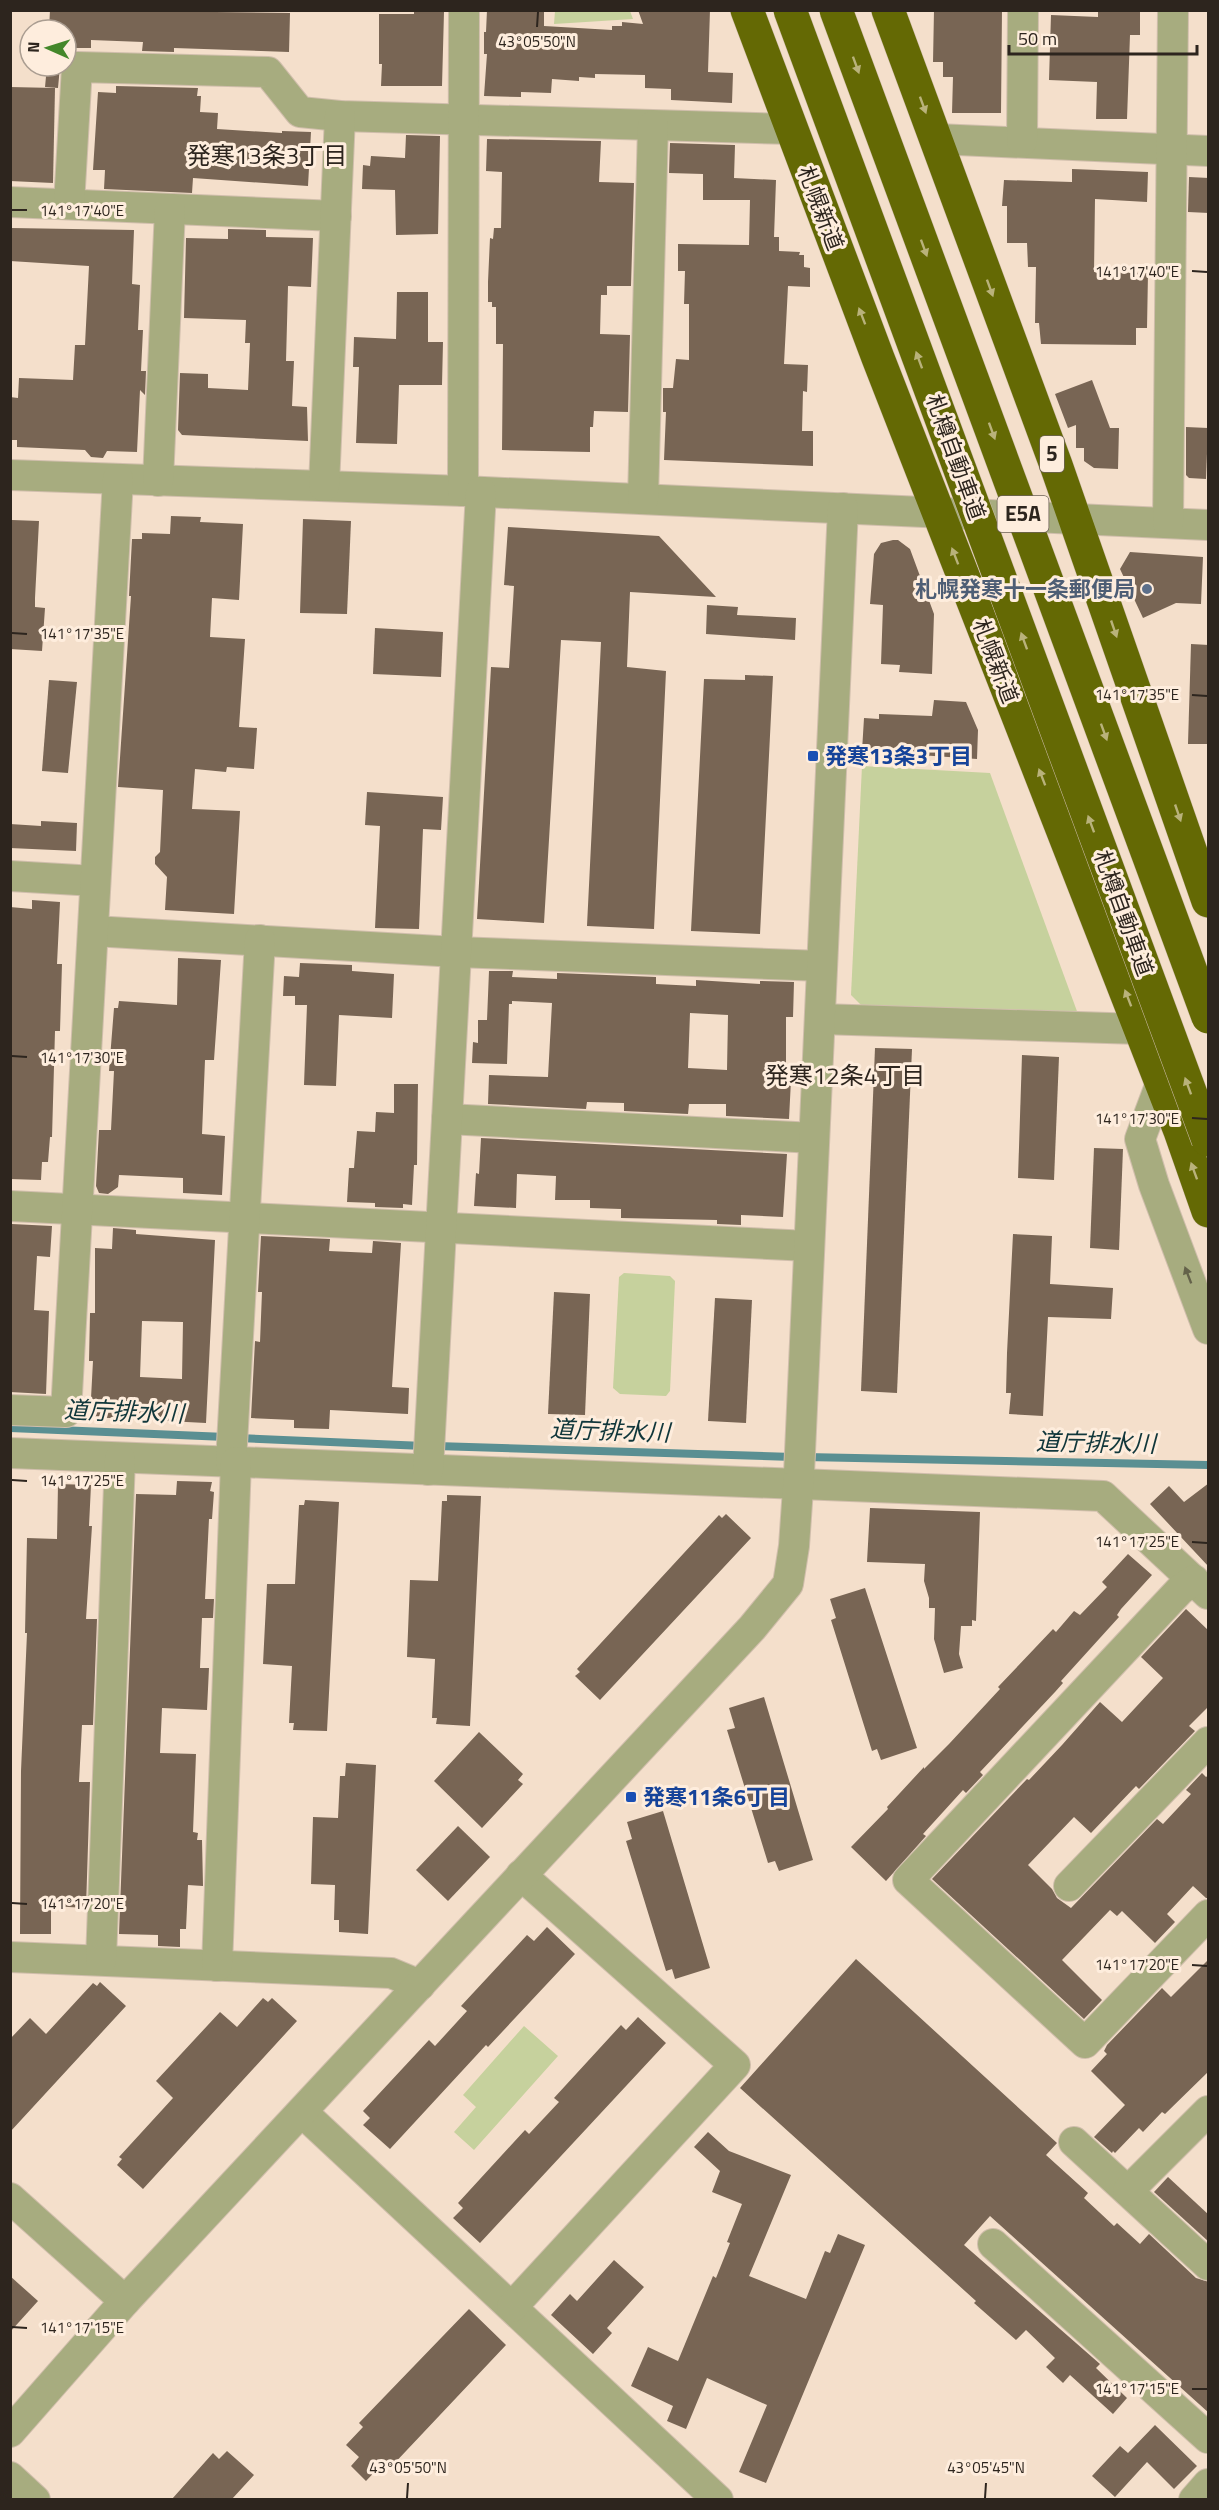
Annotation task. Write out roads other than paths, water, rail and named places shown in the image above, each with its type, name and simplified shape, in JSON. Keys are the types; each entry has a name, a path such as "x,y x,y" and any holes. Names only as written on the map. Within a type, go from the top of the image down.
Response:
{"highway":[{"name":"札幌新道","path":"747,10 939,513 1161,1083 1194,1136 1209,1211"},
{"name":"札樽自動車道","path":"790,10 1194,1136"},
{"name":"札樽自動車道","path":"836,10 1209,1017"},
{"name":"5","path":"888,10 1075,519 1201,849 1209,901"}],"street":[{"path":"428,1453 456,952 472,492 464,121 464,10"},
{"path":"1022,141 1023,10"},
{"path":"1168,523 1173,10"},
{"path":"69,204 77,67 268,72 300,112 340,116 792,129"},
{"path":"324,486 340,116"},
{"path":"643,500 653,126"},
{"path":"936,139 1209,151"},
{"path":"10,202 336,216"},
{"path":"158,481 170,209"},
{"path":"10,475 472,492 1209,525"},
{"path":"10,1410 66,1412 118,479"},
{"path":"10,2432 125,2301 752,1628 788,1584 795,1546 799,1479 843,508"},
{"path":"10,876 95,881"},
{"path":"93,931 456,952 822,966"},
{"path":"217,1966 233,1451 260,940"},
{"path":"820,1018 1140,1029"},
{"path":"1161,1083 1140,1139 1154,1185 1209,1329"},
{"path":"447,1119 814,1138"},
{"path":"10,1206 809,1246"},
{"path":"10,1453 120,1459 233,1451 428,1453 799,1479 1103,1496 1201,1587"},
{"path":"101,1960 120,1459"},
{"path":"1201,1587 1179,1590 908,1880 1086,2043 1209,1916"},
{"path":"1069,1886 1209,1742"},
{"path":"512,2307 735,2065 521,1875"},
{"path":"10,1957 391,1973 420,1985"},
{"path":"1128,2191 1209,2111"},
{"path":"302,2112 718,2499"},
{"path":"1074,2142 1209,2265"},
{"path":"10,2198 125,2301"},
{"path":"993,2244 1209,2438"},
{"path":"10,2477 35,2499"},
{"path":"1194,2499 1209,2484"}],"waterway":[{"name":"道庁排水川","path":"10,1428 226,1437"},
{"name":"道庁排水川","path":"238,1438 424,1446"},
{"name":"道庁排水川","path":"436,1446 793,1457"},
{"name":"道庁排水川","path":"805,1457 1208,1465"}],"place":[{"name":"札幌発寒十一条郵便局","path":"1147,589"},
{"name":"発寒13条3丁目","path":"813,756"},
{"name":"発寒11条6丁目","path":"631,1797"}],"district":[{"name":"発寒13条3丁目","path":"267,156"},
{"name":"発寒12条4丁目","path":"845,1076"}]}
